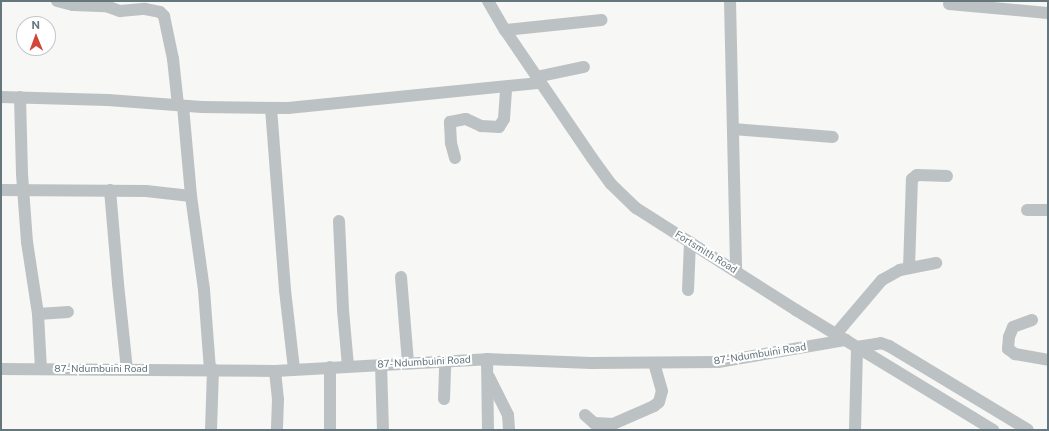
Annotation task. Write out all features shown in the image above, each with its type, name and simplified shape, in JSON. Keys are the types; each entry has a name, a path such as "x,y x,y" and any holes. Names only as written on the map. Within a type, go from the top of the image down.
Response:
{"street":[{"path":"57,1 73,5 106,6 120,11 145,9 160,12 164,16 180,105 204,290 211,369 211,430"},
{"name":"Fortsmith Road","path":"488,1 538,80 611,184 636,208 857,347 993,430"},
{"path":"730,1 736,271"},
{"path":"949,4 1048,13"},
{"path":"505,30 601,20"},
{"path":"1,97 288,108 506,87 584,68"},
{"path":"455,158 451,143 450,122 466,119 482,126 499,127 504,119 506,87"},
{"path":"20,97 23,190 27,242 38,314 41,369"},
{"path":"270,108 285,290 294,369"},
{"path":"733,129 833,137"},
{"path":"909,268 912,179 917,175 947,176"},
{"path":"1,190 152,191 191,196"},
{"path":"110,190 127,369"},
{"path":"1027,210 1048,210"},
{"path":"339,221 343,310 348,366"},
{"path":"688,290 690,242"},
{"path":"841,337 882,280 892,272 936,263"},
{"path":"402,277 408,362"},
{"path":"38,314 68,312"},
{"path":"1032,320 1013,327 1010,330 1008,349 1015,354 1048,360"},
{"name":"87- Ndumbuini Road","path":"1,369 275,370 487,359 591,363 718,362 841,337"},
{"path":"855,430 857,347 874,343 889,346 1028,430"},
{"path":"487,359 488,430"},
{"path":"444,399 445,360"},
{"path":"585,414 594,423 613,424 654,406 659,402 662,391 654,363"},
{"path":"381,364 383,430"},
{"path":"330,367 330,430"},
{"path":"275,370 278,399 277,430"},
{"path":"488,374 508,415 509,430"},
{"path":"973,418 983,403"}]}
